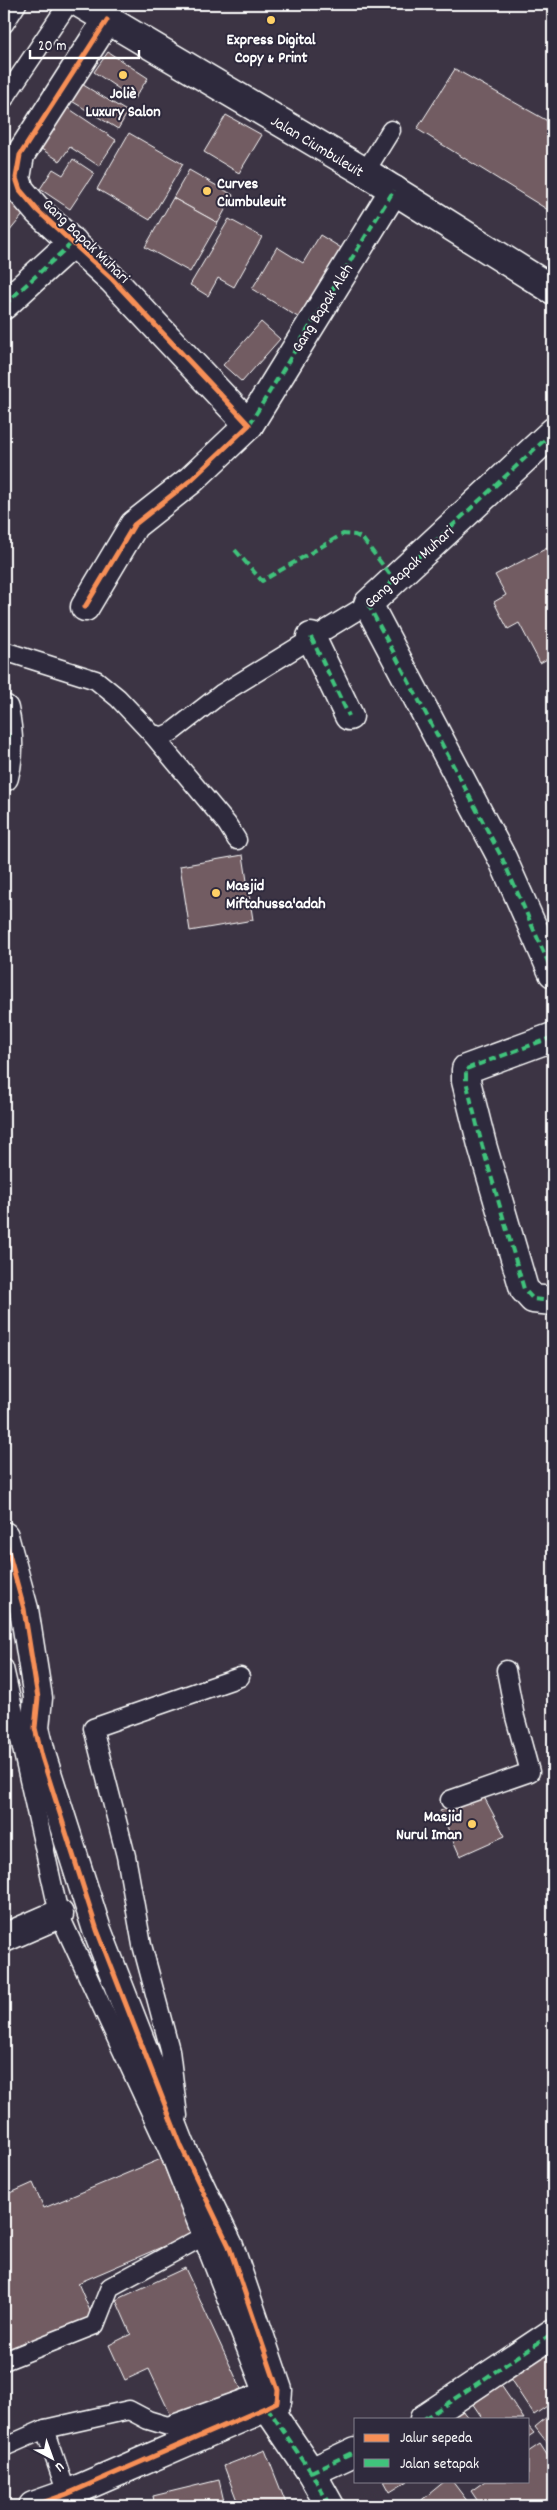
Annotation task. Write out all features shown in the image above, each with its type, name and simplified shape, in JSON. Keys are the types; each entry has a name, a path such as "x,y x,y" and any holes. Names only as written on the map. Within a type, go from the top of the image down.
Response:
{"street":[{"name":"Jalan Ciumbuleuit","path":"81,4 365,172 553,290"},
{"name":"Gang Bapak Muhari","path":"107,20 20,155 16,169 16,178 20,190 38,211 112,279 249,424"},
{"name":"Gang Bapak Aleh","path":"249,424 394,190"},
{"path":"4,305 73,242"},
{"path":"84,607 134,525 222,453 249,424"},
{"name":"Gang Bapak Muhari","path":"368,604 553,432"},
{"path":"368,604 502,858 553,973"},
{"path":"311,637 349,716"},
{"path":"4,709 8,725 8,761 4,777"},
{"path":"553,1037 466,1069 466,1081 524,1289 533,1299 553,1301"},
{"path":"4,1536 24,1609 38,1698 35,1728 42,1757 97,1930 182,2146 229,2246 258,2325 278,2390 277,2402 267,2407 69,2500 33,2506"},
{"path":"4,1938 60,1914"},
{"path":"426,2418 553,2333"},
{"path":"267,2407 311,2472 330,2506"},
{"path":"311,2472 354,2452"}],"lane":[{"path":"4,24 16,4"},
{"path":"4,99 68,4"},
{"path":"365,172 391,130"},
{"name":"Gang Bapak Muhari","path":"152,734 163,736 172,732 220,694 368,604"},
{"path":"4,651 96,680 118,698 152,734 227,824 237,840"},
{"path":"4,1668 60,1914 169,2152 263,2392 168,2426 148,2420 129,2410 45,2429 4,2447"},
{"path":"450,1800 530,1772 515,1717 506,1670"},
{"path":"182,2146 170,2050 142,1945 126,1856 93,1728 240,1677"},
{"path":"4,2361 95,2325 110,2287 202,2237"},
{"path":"45,2429 69,2500"}],"building":[{"path":"108,52 148,78 134,99 94,72"},
{"path":"455,69 553,124 553,213 417,129"},
{"path":"75,80 128,112 118,129 65,97"},
{"path":"62,104 116,140 99,166 70,147 60,161 35,145"},
{"path":"226,115 262,135 239,173 204,152"},
{"path":"129,133 183,164 150,220 97,189"},
{"path":"73,159 94,173 70,209 40,189 53,169 63,175"},
{"path":"189,170 233,195 218,223 173,198"},
{"path":"4,192 27,210 4,238"},
{"path":"173,198 218,223 190,272 145,247"},
{"path":"229,219 262,237 234,287 218,278 208,296 190,285"},
{"path":"320,235 343,249 301,319 252,289 277,247 303,263"},
{"path":"261,322 280,339 242,382 223,365"},
{"path":"553,545 553,656 540,663 519,623 508,629 500,614 494,602 506,595 495,575"},
{"name":"Masjid Miftahussa'adah","path":"243,855 253,920 190,931 180,866"},
{"name":"Masjid Nurul Iman","path":"484,1797 505,1836 460,1856 440,1811"},
{"path":"161,2159 192,2234 78,2283 93,2318 4,2355 4,2196 33,2183 44,2208"},
{"path":"185,2268 241,2389 173,2420 149,2369 125,2380 109,2345 131,2334 116,2300"},
{"path":"553,2339 553,2402 534,2415 505,2371"},
{"path":"498,2381 523,2418 482,2418 470,2400"},
{"path":"457,2404 468,2418 439,2418"},
{"path":"553,2412 553,2450 535,2427"},
{"path":"540,2444 553,2464 553,2495 536,2506 481,2506 471,2491 484,2482 530,2482 530,2451"},
{"path":"265,2450 287,2506 239,2506 224,2466"},
{"path":"219,2480 225,2506 155,2506 153,2496"},
{"path":"385,2482 406,2482 390,2492"},
{"path":"444,2482 453,2482 471,2506 420,2506 418,2503"}],"marked path":[{"path":"249,425 394,190"},
{"path":"4,305 73,242"},
{"path":"553,432 368,604 502,858 553,973"},
{"path":"235,550 262,581 343,534 355,535 362,538 395,581"},
{"path":"311,637 349,716"},
{"path":"4,709 8,743 4,777"},
{"path":"553,1037 466,1069 466,1081 482,1145 524,1289 533,1299 553,1301"},
{"path":"426,2418 553,2333"},
{"path":"267,2407 311,2472 330,2506"},
{"path":"311,2472 354,2452"}],"cycle path":[{"path":"85,607 134,525 191,480 249,425 112,279 38,211 20,190 16,178 20,155 107,20"},
{"path":"4,1536 24,1609 38,1698 35,1728 42,1757 97,1930 181,2146 229,2246 278,2390 277,2402 267,2407 67,2494 33,2506"}],"place":[{"name":"Express Digital Copy & Print","path":"271,20"},
{"name":"Joliè Luxury Salon","path":"123,75"},
{"name":"Curves Ciumbuleuit","path":"207,191"},
{"name":"Masjid Miftahussa'adah","path":"216,893"},
{"name":"Masjid Nurul Iman","path":"472,1824"}]}
